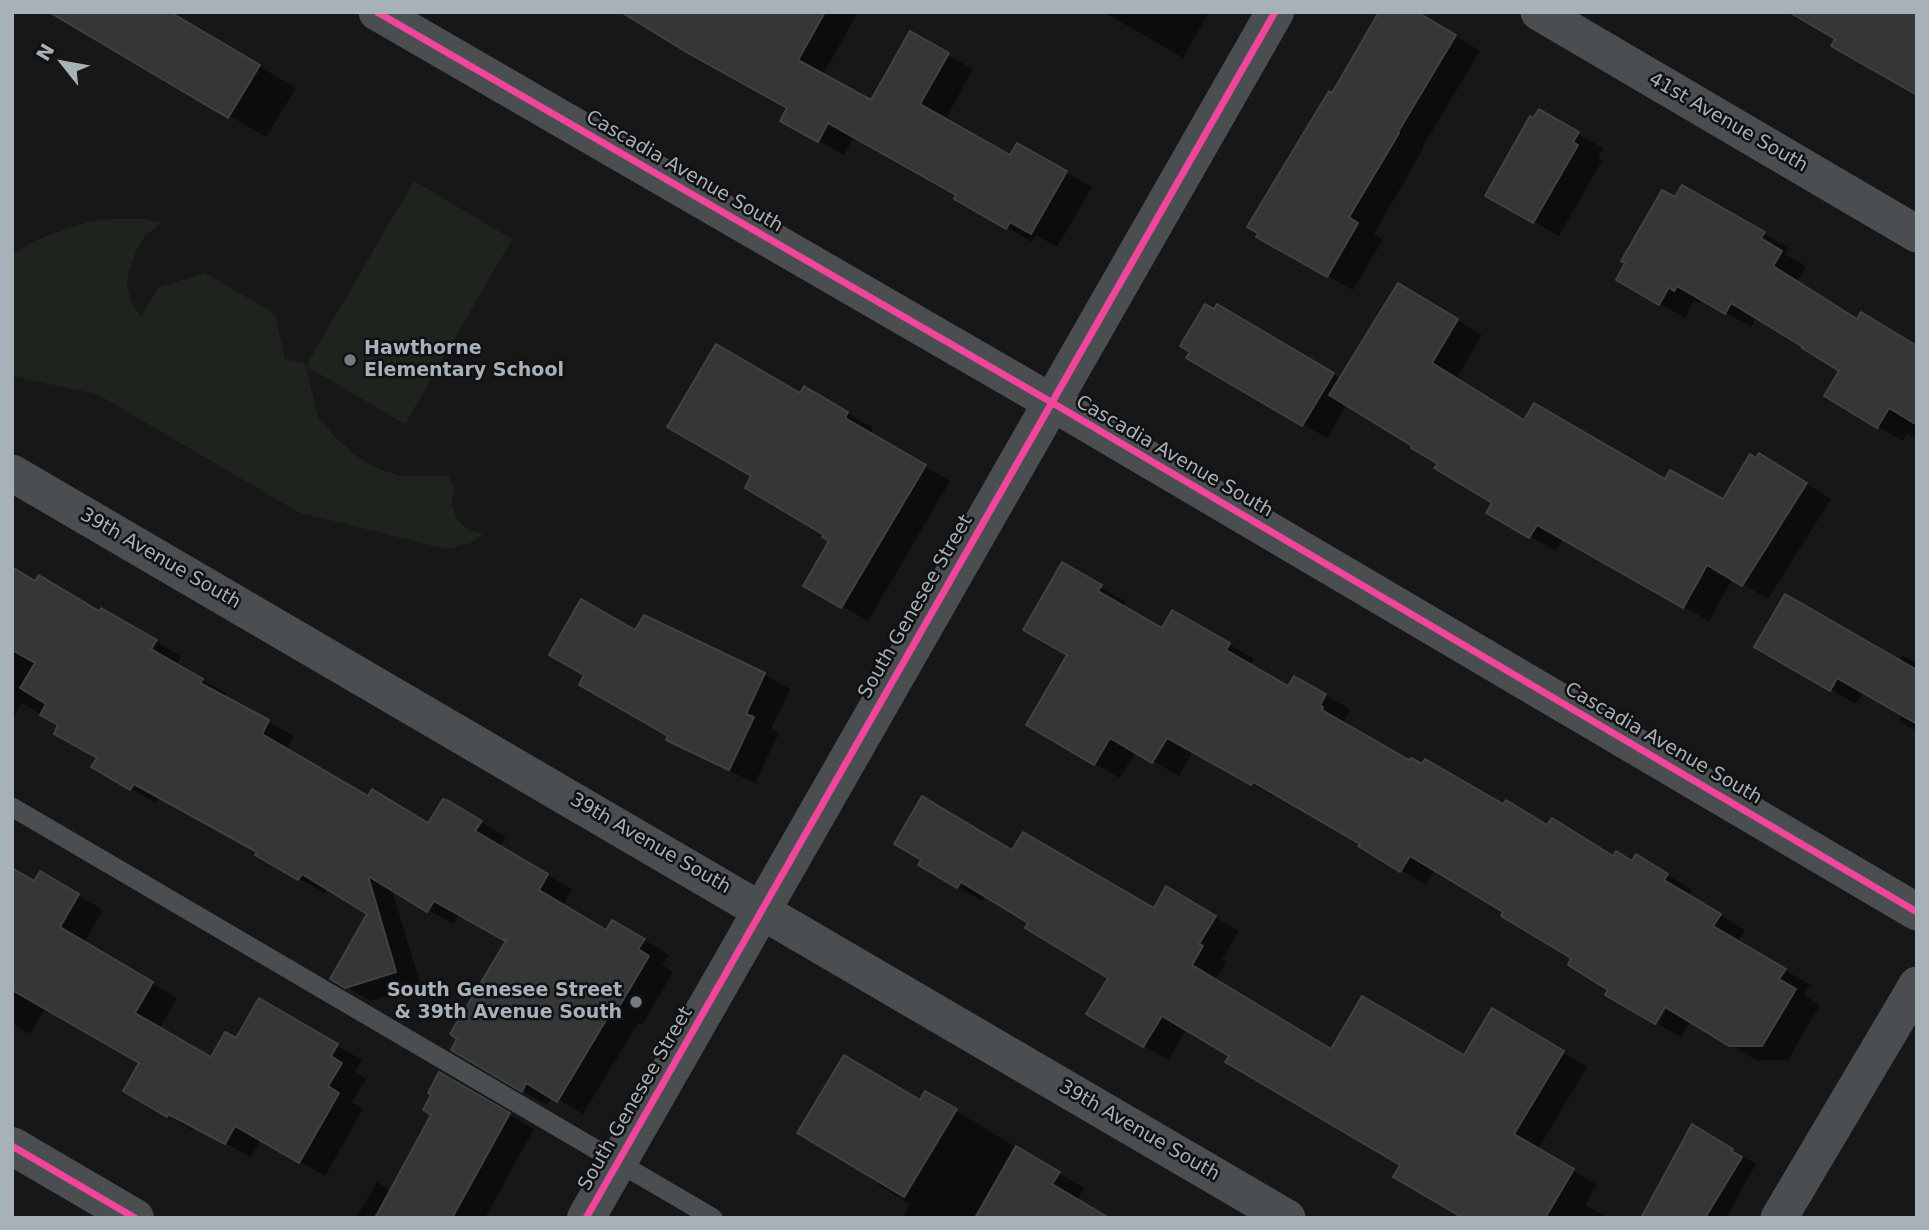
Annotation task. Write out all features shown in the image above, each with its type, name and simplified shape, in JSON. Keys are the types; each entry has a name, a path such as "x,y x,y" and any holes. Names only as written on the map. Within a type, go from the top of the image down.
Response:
{"street":[{"name":"Cascadia Avenue South","path":"377,12 1051,402 1917,912"},
{"name":"South Genesee Street","path":"586,1218 1275,12"},
{"name":"41st Avenue South","path":"1539,12 1917,234"},
{"name":"39th Avenue South","path":"12,473 1287,1218"},
{"path":"1779,1218 1917,985"},
{"path":"12,1146 135,1218"}],"lane":[{"path":"12,807 713,1218"}],"shaded area":[{"path":"414,181 512,239 405,424 306,366"},
{"path":"143,219 161,223 145,236 129,271 127,286 132,304 141,317 159,287 205,273 275,314 285,359 305,363 318,417 335,437 372,466 399,476 448,476 454,488 452,505 457,520 470,531 483,534 471,543 445,549 300,513 97,394 12,376 12,255 51,234 88,222"}],"building":[{"path":"49,12 170,12 260,65 228,118"},
{"path":"621,12 825,12 798,60 871,100 910,31 949,53 920,104 1010,155 1017,143 1067,171 1031,234 1010,222 1006,229 954,199 956,195 828,123 818,142 780,121 787,108"},
{"path":"1379,12 1417,12 1456,35 1349,217 1358,223 1327,277 1256,237 1258,233 1247,227 1329,91 1332,93"},
{"path":"1789,12 1917,12 1917,95 1831,46 1835,39"},
{"path":"1539,109 1579,132 1573,142 1578,145 1533,223 1485,196 1530,116 1533,118"},
{"path":"1682,185 1765,232 1761,238 1782,251 1773,266 1857,319 1861,312 1917,346 1917,425 1889,408 1877,428 1824,396 1839,371 1731,303 1725,314 1677,286 1674,291 1669,287 1659,305 1616,280 1625,263 1621,261 1662,190 1675,197"},
{"path":"1398,283 1458,319 1432,363 1524,420 1534,403 1665,479 1670,470 1723,499 1750,454 1756,458 1759,453 1807,483 1742,586 1707,565 1683,608 1537,525 1529,538 1486,513 1492,503 1434,468 1438,464 1329,395"},
{"path":"1205,304 1214,309 1217,304 1334,373 1302,426 1186,358 1190,352 1180,346"},
{"path":"716,344 800,393 804,386 848,412 845,418 926,465 841,608 803,586 829,541 822,537 824,535 745,488 751,476 667,427"},
{"path":"1062,562 1102,585 1098,591 1162,628 1172,610 1230,643 1226,650 1288,686 1294,676 1326,694 1320,705 1322,710 1409,760 1411,758 1422,764 1425,759 1503,804 1506,800 1547,825 1552,818 1613,856 1616,851 1632,861 1636,854 1668,874 1664,880 1721,914 1713,926 1786,969 1779,979 1796,989 1762,1046 1729,1046 1665,1007 1655,1024 1605,995 1608,990 1568,965 1571,958 1501,916 1503,912 1410,856 1400,872 1358,846 1360,844 1253,782 1251,785 1167,738 1152,763 1110,738 1094,765 1026,725 1067,655 1023,630"},
{"path":"12,567 35,581 39,575 99,611 101,608 157,640 151,649 203,679 200,683 269,720 262,734 368,796 372,789 428,823 443,799 449,801 482,821 475,831 548,874 539,890 606,930 612,920 645,939 638,949 649,956 616,1012 612,1010 557,1102 526,1083 522,1092 451,1050 457,1039 450,1034 507,939 503,940 434,901 427,912 368,876 396,972 345,988 330,979 367,914 302,874 298,880 255,855 257,852 134,784 130,790 91,767 97,758 54,734 58,725 40,715 46,704 20,688 35,663 12,650"},
{"path":"1785,594 1917,670 1917,724 1837,678 1830,691 1754,647"},
{"path":"581,599 635,630 644,615 765,673 746,714 754,717 729,770 666,740 668,736 579,685 584,675 549,655"},
{"path":"922,796 1012,850 1023,832 1154,908 1166,886 1216,916 1199,944 1203,946 1192,965 1331,1049 1362,996 1464,1055 1492,1008 1564,1051 1514,1134 1574,1169 1545,1218 1463,1218 1393,1177 1400,1165 1225,1062 1229,1056 1162,1016 1143,1047 1086,1014 1108,978 1025,928 1028,923 961,882 957,888 918,865 921,860 894,844"},
{"path":"12,868 34,881 40,871 79,894 60,927 153,982 135,1013 211,1057 225,1032 236,1038 259,998 338,1044 331,1056 342,1063 328,1086 339,1093 299,1163 235,1126 225,1144 168,1114 167,1117 123,1091 139,1063 12,990"},
{"path":"844,1055 920,1100 925,1091 957,1109 904,1197 797,1133"},
{"path":"439,1072 510,1113 452,1218 375,1218 431,1115 423,1110"},
{"path":"1692,1124 1742,1157 1705,1218 1641,1218"},
{"path":"1016,1146 1060,1172 1052,1184 1109,1218 975,1218"}],"cycle path":[{"path":"377,12 1051,402 1917,912"},
{"path":"586,1218 1275,12"},
{"path":"12,1146 135,1218"}],"place":[{"name":"Hawthorne Elementary School","path":"350,360"},
{"name":"South Genesee Street & 39th Avenue South","path":"636,1002"}]}
